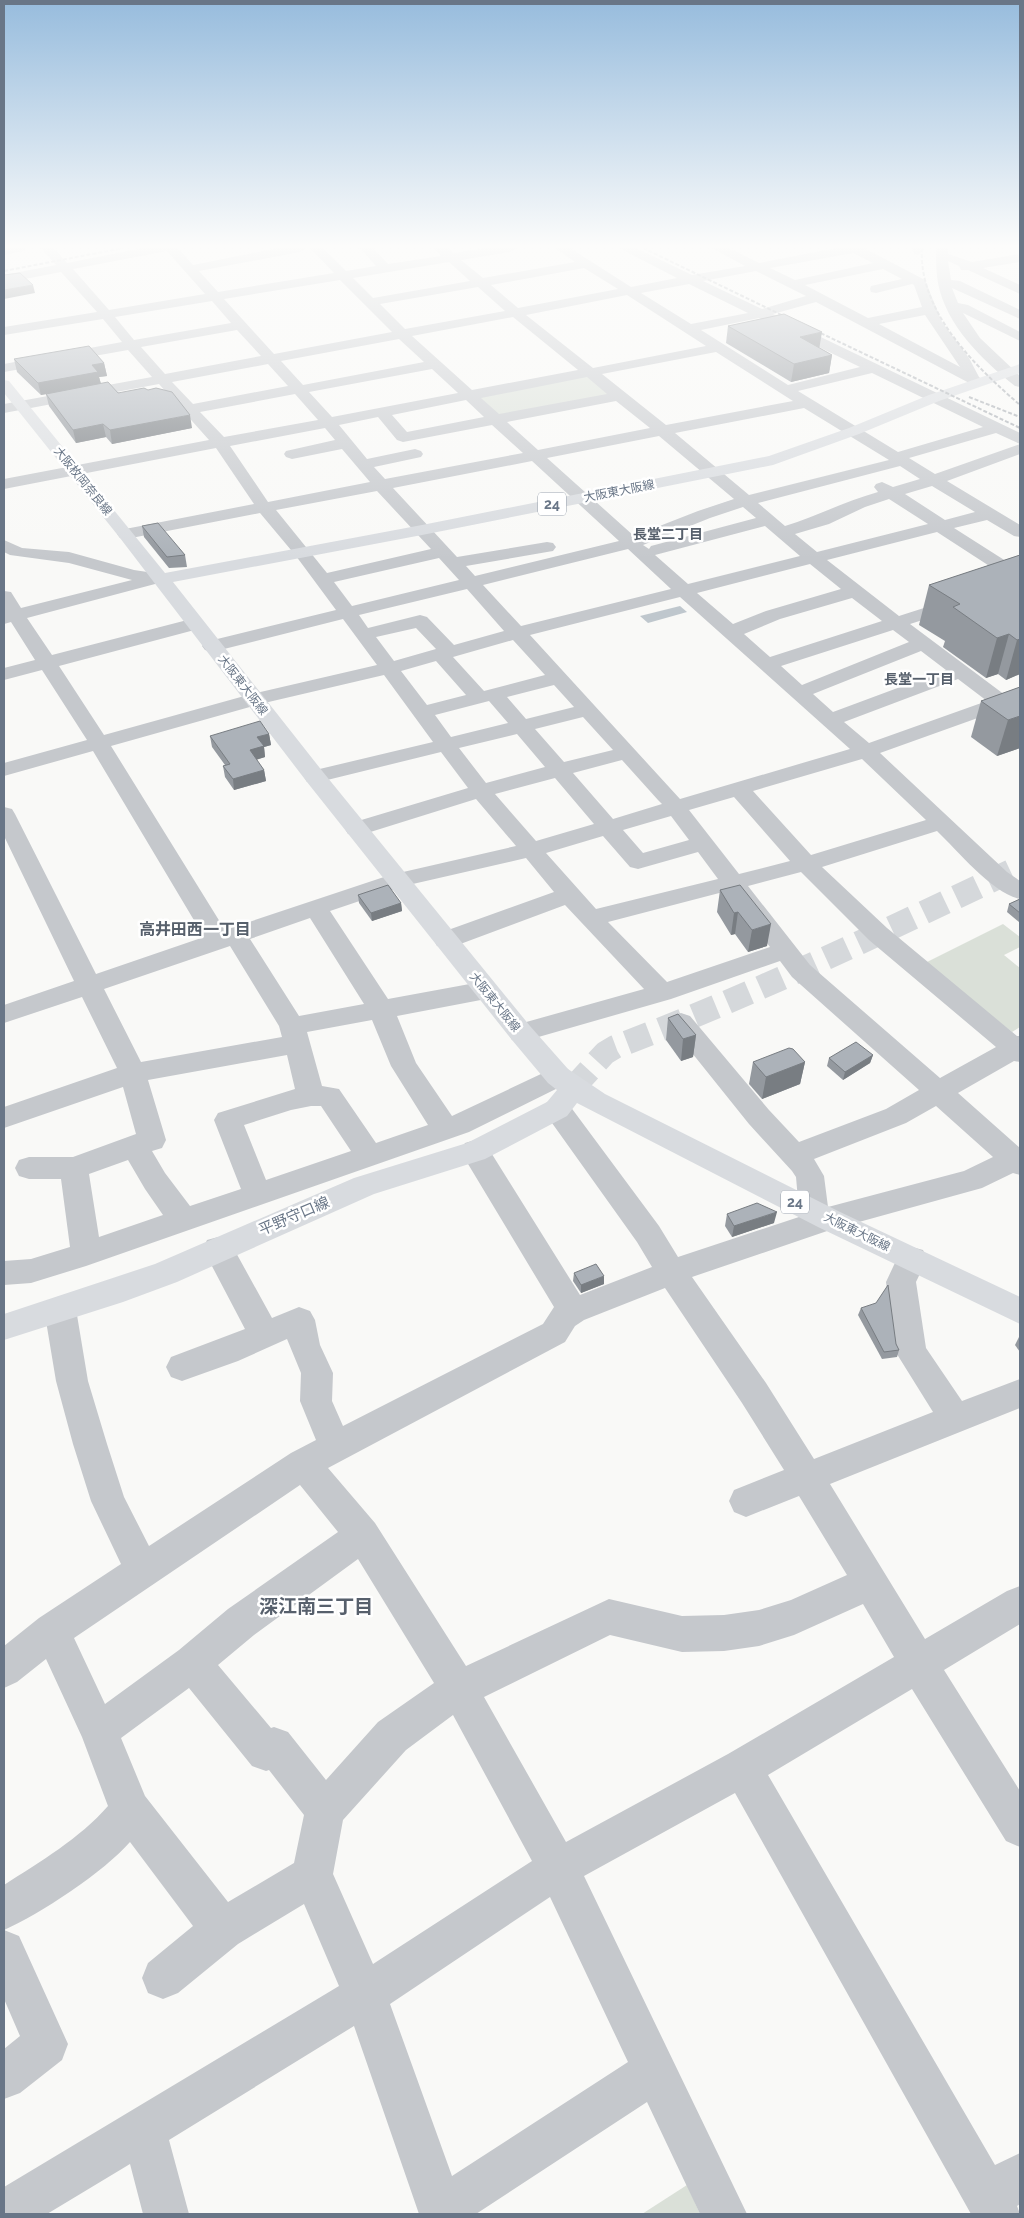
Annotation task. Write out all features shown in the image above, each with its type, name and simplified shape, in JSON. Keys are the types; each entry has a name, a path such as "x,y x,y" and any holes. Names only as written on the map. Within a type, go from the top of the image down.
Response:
{"main road":[{"name":"大阪東大阪線","path":"1014,371 975,380 854,432 773,460 422,530 161,579 315,777 521,1033 563,1091 1020,1311"},
{"name":"大阪枚岡奈良線","path":"4,384 161,579"},
{"name":"平野守口線","path":"4,1327 123,1289 166,1273 364,1186 419,1166 475,1152 563,1091"}],"street":[{"path":"4,368 95,352"},
{"path":"137,352 220,443 263,506 323,579 482,791 569,895 662,993"},
{"path":"4,1668 52,1631 319,1455 554,1333 564,1317 573,1310 821,1215 972,1180 1018,1161 801,971 675,808 382,486 364,464 348,439 329,423 264,352"},
{"path":"4,409 308,352"},
{"path":"336,352 366,377"},
{"path":"376,352 398,371"},
{"path":"421,352 584,498 684,591 829,720 867,751 999,877 1020,892"},
{"path":"564,352 663,431 710,473 855,592 961,671 1012,699 1020,716"},
{"path":"4,484 700,352"},
{"path":"724,352 1020,532"},
{"path":"839,352 1020,439"},
{"path":"920,352 975,380"},
{"path":"957,352 967,364 975,380"},
{"path":"990,352 1014,371 1020,383"},
{"path":"553,362 572,358"},
{"path":"268,379 321,363"},
{"path":"189,409 434,364"},
{"path":"785,390 874,368"},
{"path":"452,380 470,377"},
{"path":"344,381 404,437 619,396"},
{"path":"126,534 263,506 382,486 806,403"},
{"path":"421,405 444,429"},
{"path":"578,572 699,517 800,486 854,474 997,428"},
{"path":"292,454 348,439"},
{"path":"782,532 823,520 859,503 934,480 1020,449"},
{"path":"364,464 415,454"},
{"path":"994,459 1011,468"},
{"path":"854,474 892,493 1020,578"},
{"path":"4,770 255,699 391,668 517,633 941,526 1020,511"},
{"path":"212,646 470,583 636,546 769,520"},
{"path":"4,545 10,550 26,554 55,555 128,576 161,579"},
{"path":"323,579 447,558 636,546"},
{"path":"10,616 161,579"},
{"path":"767,664 1020,582"},
{"path":"731,632 773,615 855,592"},
{"path":"4,596 10,616 46,662 227,938 294,1035 311,1096"},
{"path":"365,634 420,621 444,652 487,696 522,726 638,862 702,844"},
{"path":"4,674 195,624"},
{"path":"799,693 923,643"},
{"path":"829,720 961,671"},
{"path":"424,712 558,678"},
{"path":"4,1014 398,880 531,850 740,789 867,751 1012,699"},
{"path":"315,777 587,710"},
{"path":"356,828 482,791 625,753"},
{"path":"740,789 806,864 878,934 1019,1049 896,1116 795,1155"},
{"path":"4,814 133,1073 152,1140 74,1168 29,1168"},
{"path":"591,918 806,864 943,822"},
{"path":"446,940 569,895"},
{"path":"316,908 381,1009 404,1066 446,1129"},
{"path":"521,1033 662,993 785,951"},
{"path":"4,1118 133,1073 294,1035 381,1009 486,990"},
{"path":"681,1022 759,1117 795,1155 810,1176 821,1215"},
{"path":"4,1273 31,1271 86,1254 467,1121 563,1091 671,1272 754,1393 918,1664 1020,1827"},
{"path":"257,1193 228,1120 289,1100 311,1096 329,1096 369,1155"},
{"path":"136,1146 155,1181 183,1220"},
{"path":"475,1152 573,1310"},
{"path":"74,1168 86,1254"},
{"path":"218,1249 264,1333"},
{"path":"912,1259 901,1282 911,1351 955,1419"},
{"path":"60,1309 72,1382 108,1501 143,1571"},
{"path":"182,1367 227,1351 264,1333 299,1320 304,1345 317,1373 316,1401 319,1455 363,1535 459,1689 558,1868 724,2214"},
{"path":"746,1500 1020,1393"},
{"path":"97,1726 110,1723 192,1663 241,1622 363,1535"},
{"path":"655,2070 442,2212 365,1995 312,1875 324,1810 392,1736 423,1712 459,1689 609,1618 682,1634 724,1633 759,1628 794,1617 870,1583"},
{"path":"4,2214 144,2131 365,1995 558,1868 742,1768 1020,1604"},
{"path":"52,1631 91,1717 97,1726 117,1781 131,1810 198,1900 224,1929"},
{"path":"192,1663 266,1752 274,1746 324,1810"},
{"path":"742,1768 1002,2196"},
{"path":"4,1909 73,1864 108,1836 131,1810"},
{"path":"163,1978 224,1929 312,1875"},
{"path":"4,1951 46,2044 4,2077"},
{"path":"144,2131 166,2214"}],"shaded area":[{"path":"588,375 614,396 498,417 474,397"},
{"path":"680,606 687,612 648,623 640,616"},
{"path":"1003,924 1020,937 1020,947 1004,955 1020,968 1020,1027 1012,1032 925,963"},
{"path":"687,2185 700,2214 642,2214"}],"building":[{"path":"57,352 94,352 104,363 92,365 98,372 38,383 14,359"},
{"path":"772,352 826,352 832,355 794,364"},
{"path":"108,382 118,393 144,388 148,390 156,388 172,392 190,415 110,430 103,424 73,430 46,394"},
{"path":"158,523 185,555 167,557 142,526"},
{"path":"1020,555 1020,639 1017,640 1009,634 997,638 953,607 960,604 929,585"},
{"path":"1020,687 1020,716 1008,720 981,701"},
{"path":"260,721 269,734 257,737 264,746 250,750 264,770 233,779 223,766 230,764 210,736"},
{"path":"388,885 401,903 371,913 358,895"},
{"path":"740,885 771,924 752,930 738,912 734,913 720,890"},
{"path":"1020,899 1020,913 1009,904"},
{"path":"678,1014 696,1035 683,1039 668,1018"},
{"path":"856,1042 873,1055 845,1072 829,1058"},
{"path":"789,1048 793,1049 805,1062 766,1077 753,1062"},
{"path":"757,1203 777,1212 734,1226 727,1214"},
{"path":"596,1264 604,1276 581,1285 574,1273"},
{"path":"888,1285 896,1344 899,1350 884,1352 861,1308 876,1303"}],"tunnel":[{"path":"573,1088 605,1053 615,1047 769,984 1020,867"}],"railway":[{"path":"859,352 1020,428"},
{"path":"965,352 1020,405"},
{"path":"969,397 1020,417"}],"district":[{"name":"長堂二丁目","path":"668,534"},
{"name":"長堂一丁目","path":"919,679"},
{"name":"高井田西一丁目","path":"195,929"},
{"name":"深江南三丁目","path":"316,1606"}]}
